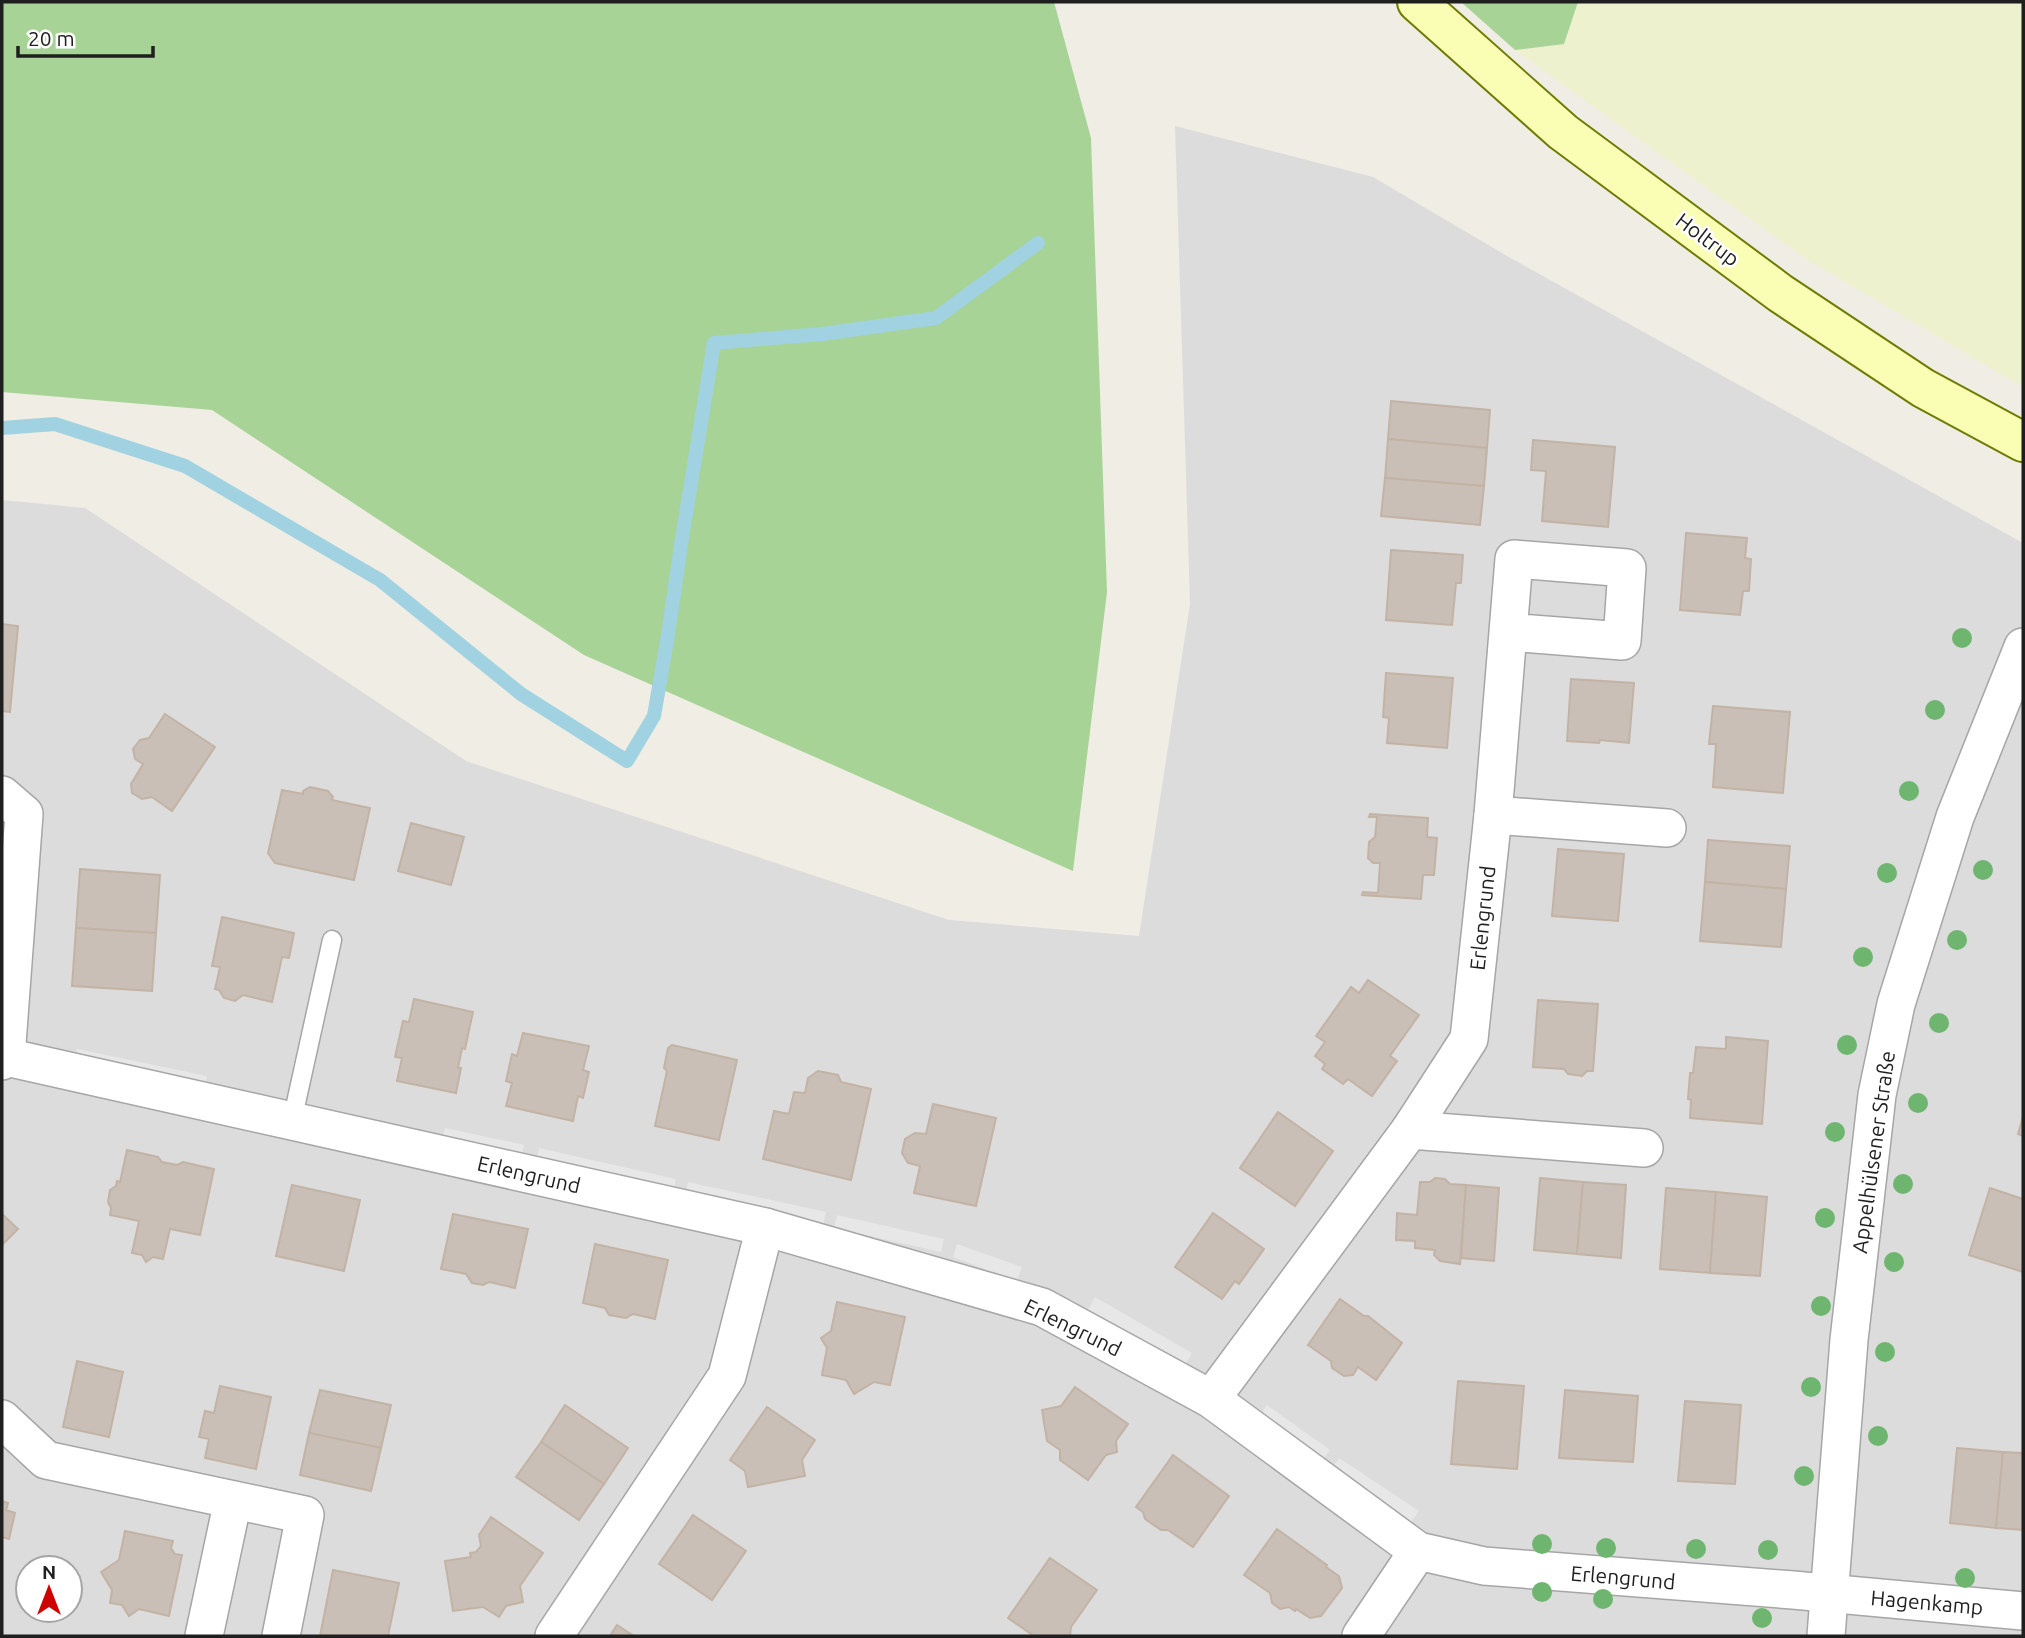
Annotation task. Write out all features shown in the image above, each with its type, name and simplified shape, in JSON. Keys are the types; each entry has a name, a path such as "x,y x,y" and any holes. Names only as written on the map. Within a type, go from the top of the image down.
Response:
{"main road":[{"name":"Holtrup","path":"1417,2 1563,132 1780,293 1923,388 2023,442"}],"street":[{"name":"Erlengrund","path":"1211,1399 1410,1130 1469,1039 1509,632"},
{"name":"Appelhülsener Straße","path":"1826,1636 1849,1340 1877,1094 1896,1004 1955,817 2023,647"},
{"name":"Erlengrund","path":"2,795 24,814 4,1059 765,1227 1042,1307 1211,1399 1418,1551 1484,1566 1830,1594"},
{"path":"1493,815 1667,828"},
{"path":"1410,1130 1644,1148"},
{"path":"554,1636 727,1376 765,1227"},
{"path":"2,1419 46,1460 305,1515 281,1636"},
{"path":"204,1636 233,1500"},
{"path":"1361,1636 1418,1551"},
{"name":"Hagenkamp","path":"1830,1594 2023,1611"}],"lane":[{"path":"292,1121 332,940"}],"shaded area":[{"path":"1175,126 1373,177 1507,256 2023,543 2023,1636 2,1636 2,500 85,508 466,761 949,920 1139,936 1190,604"},
{"path":"77,1049 207,1076 204,1090 74,1062"},
{"path":"445,1128 524,1145 521,1160 442,1143"},
{"path":"539,1148 676,1179 673,1194 536,1164"},
{"path":"688,1182 826,1212 823,1226 685,1196"},
{"path":"837,1215 944,1239 941,1252 834,1228"},
{"path":"957,1244 1022,1267 1017,1281 953,1257"},
{"path":"1095,1297 1192,1353 1184,1367 1087,1311"},
{"path":"1267,1405 1330,1450 1321,1462 1259,1417"},
{"path":"1339,1458 1419,1511 1411,1522 1331,1469"}],"green space":[{"path":"2,2 1054,2 1091,138 1107,592 1073,871 584,655 212,410 2,392"},
{"path":"1461,2 1578,2 1564,44 1515,50"},
{"path":"1578,2 2023,2 2023,387 1803,257 1515,50 1563,44"}],"building":[{"path":"1391,401 1490,410 1487,448 1388,439"},
{"path":"1388,439 1487,448 1484,486 1385,478"},
{"path":"1533,440 1615,447 1608,527 1542,521 1546,471 1531,470"},
{"path":"1385,478 1484,486 1480,525 1381,516"},
{"path":"1686,533 1747,538 1745,558 1751,559 1749,591 1743,591 1740,615 1680,610"},
{"path":"1391,550 1463,555 1461,583 1456,583 1452,625 1386,620"},
{"path":"2,624 18,626 10,712 2,711"},
{"path":"1386,673 1453,678 1447,748 1387,743 1389,718 1383,717"},
{"path":"1571,679 1634,683 1629,743 1567,741"},
{"path":"1713,706 1790,712 1783,793 1713,787 1716,744 1709,744"},
{"path":"165,714 215,747 172,811 152,797 142,799 132,793 131,784 143,764 135,759 133,749 140,740 149,738"},
{"path":"310,787 328,791 333,797 332,800 370,808 354,880 275,863 268,853 282,790 303,794 303,791"},
{"path":"1370,814 1428,818 1427,837 1437,838 1434,875 1423,875 1421,899 1362,895 1363,892 1378,893 1380,863 1373,863 1368,858 1369,842 1375,837 1377,817 1369,817"},
{"path":"411,823 464,837 451,885 398,871"},
{"path":"1708,840 1790,846 1786,889 1705,882"},
{"path":"1558,849 1624,854 1618,921 1552,916"},
{"path":"80,869 160,875 156,933 76,928"},
{"path":"1705,882 1786,889 1781,947 1700,941"},
{"path":"222,917 294,933 289,958 282,957 272,1002 243,995 235,1001 224,998 219,990 215,989 220,967 212,966"},
{"path":"76,928 156,933 152,991 72,986"},
{"path":"1368,980 1419,1015 1390,1056 1397,1061 1372,1096 1348,1079 1343,1084 1322,1069 1325,1064 1315,1056 1325,1042 1316,1036 1351,987 1359,993"},
{"path":"414,999 473,1012 465,1049 462,1048 456,1093 397,1081 402,1058 395,1057 403,1021 409,1022"},
{"path":"1538,1000 1598,1004 1593,1071 1587,1071 1582,1076 1568,1074 1564,1069 1533,1067"},
{"path":"523,1033 589,1046 583,1070 589,1072 583,1098 578,1096 573,1121 506,1106 512,1083 506,1081 512,1054 517,1056"},
{"path":"1726,1037 1768,1041 1762,1124 1690,1118 1690,1073 1693,1073 1696,1047 1726,1049"},
{"path":"672,1045 737,1060 719,1140 655,1126 667,1071 664,1068 668,1048"},
{"path":"818,1071 838,1075 841,1082 871,1089 851,1180 763,1159 774,1111 789,1114 794,1092 805,1093 808,1078"},
{"path":"933,1104 996,1118 976,1206 914,1193 920,1166 908,1163 902,1153 905,1139 915,1133 926,1134"},
{"path":"1278,1112 1333,1151 1295,1206 1240,1168"},
{"path":"2023,1117 2023,1136 2018,1134"},
{"path":"127,1150 158,1157 162,1162 177,1165 183,1162 214,1169 200,1235 170,1229 163,1259 153,1257 146,1262 142,1255 132,1253 139,1221 110,1215 110,1190 116,1186 117,1181 120,1182"},
{"path":"1435,1178 1445,1179 1450,1184 1466,1185 1460,1264 1440,1261 1434,1255 1435,1250 1415,1248 1415,1241 1396,1240 1397,1213 1417,1215 1420,1182 1430,1182"},
{"path":"1540,1178 1583,1182 1577,1254 1534,1250"},
{"path":"1583,1182 1626,1185 1621,1258 1577,1254"},
{"path":"292,1185 360,1200 344,1271 276,1256"},
{"path":"1466,1185 1499,1188 1494,1261 1461,1258"},
{"path":"1666,1188 1716,1192 1710,1273 1660,1269"},
{"path":"1990,1188 2023,1199 2023,1272 1969,1255"},
{"path":"1716,1192 1767,1197 1760,1276 1710,1273"},
{"path":"1213,1213 1264,1249 1239,1284 1235,1281 1222,1299 1175,1267"},
{"path":"2,1214 18,1229 2,1245"},
{"path":"453,1214 528,1229 515,1288 489,1282 483,1285 472,1283 466,1274 441,1269"},
{"path":"595,1244 668,1260 655,1319 633,1314 626,1318 609,1315 605,1308 583,1303"},
{"path":"1340,1299 1368,1316 1402,1343 1376,1380 1358,1367 1353,1375 1344,1376 1332,1368 1331,1361 1308,1345"},
{"path":"837,1302 905,1317 890,1385 874,1382 854,1394 846,1380 822,1375 827,1348 821,1338 831,1331"},
{"path":"77,1361 123,1372 109,1437 63,1427"},
{"path":"1458,1381 1524,1386 1517,1469 1451,1464"},
{"path":"220,1386 271,1397 256,1469 205,1458 209,1439 199,1437 205,1411 214,1413"},
{"path":"1075,1387 1128,1424 1116,1441 1117,1452 1106,1455 1088,1480 1060,1460 1060,1450 1047,1441 1042,1410 1061,1406"},
{"path":"320,1390 391,1405 381,1448 309,1433"},
{"path":"1565,1390 1638,1396 1633,1462 1559,1458"},
{"path":"1685,1401 1741,1405 1735,1484 1678,1481"},
{"path":"565,1405 628,1448 604,1484 541,1442"},
{"path":"767,1407 815,1440 802,1460 805,1476 748,1487 745,1471 730,1460"},
{"path":"309,1433 381,1448 371,1491 300,1475"},
{"path":"541,1442 604,1484 579,1520 516,1477"},
{"path":"1957,1448 2003,1452 1996,1528 1950,1523"},
{"path":"2003,1452 2023,1453 2023,1530 1996,1528"},
{"path":"1173,1455 1229,1496 1193,1547 1145,1519 1143,1512 1136,1507"},
{"path":"2,1501 8,1503 6,1510 15,1513 9,1539 2,1537"},
{"path":"693,1515 746,1551 712,1600 659,1564"},
{"path":"491,1517 543,1553 520,1586 523,1602 506,1606 499,1617 483,1607 453,1611 445,1561 471,1557 470,1553 476,1552 481,1546 479,1535"},
{"path":"1277,1529 1339,1576 1342,1588 1321,1616 1310,1618 1296,1609 1280,1609 1272,1603 1270,1593 1244,1575"},
{"path":"125,1531 173,1541 171,1548 175,1554 182,1555 169,1616 139,1609 129,1616 122,1605 110,1603 112,1590 101,1572 119,1560"},
{"path":"1050,1558 1097,1590 1071,1627 1070,1636 1034,1636 1008,1618"},
{"path":"333,1570 399,1583 388,1636 320,1636"},
{"path":"617,1625 634,1636 610,1636"}],"waterway":[{"path":"2,428 55,424 185,466 380,580 521,694 627,761 654,716 714,343 822,334 936,318 1038,243"}]}
